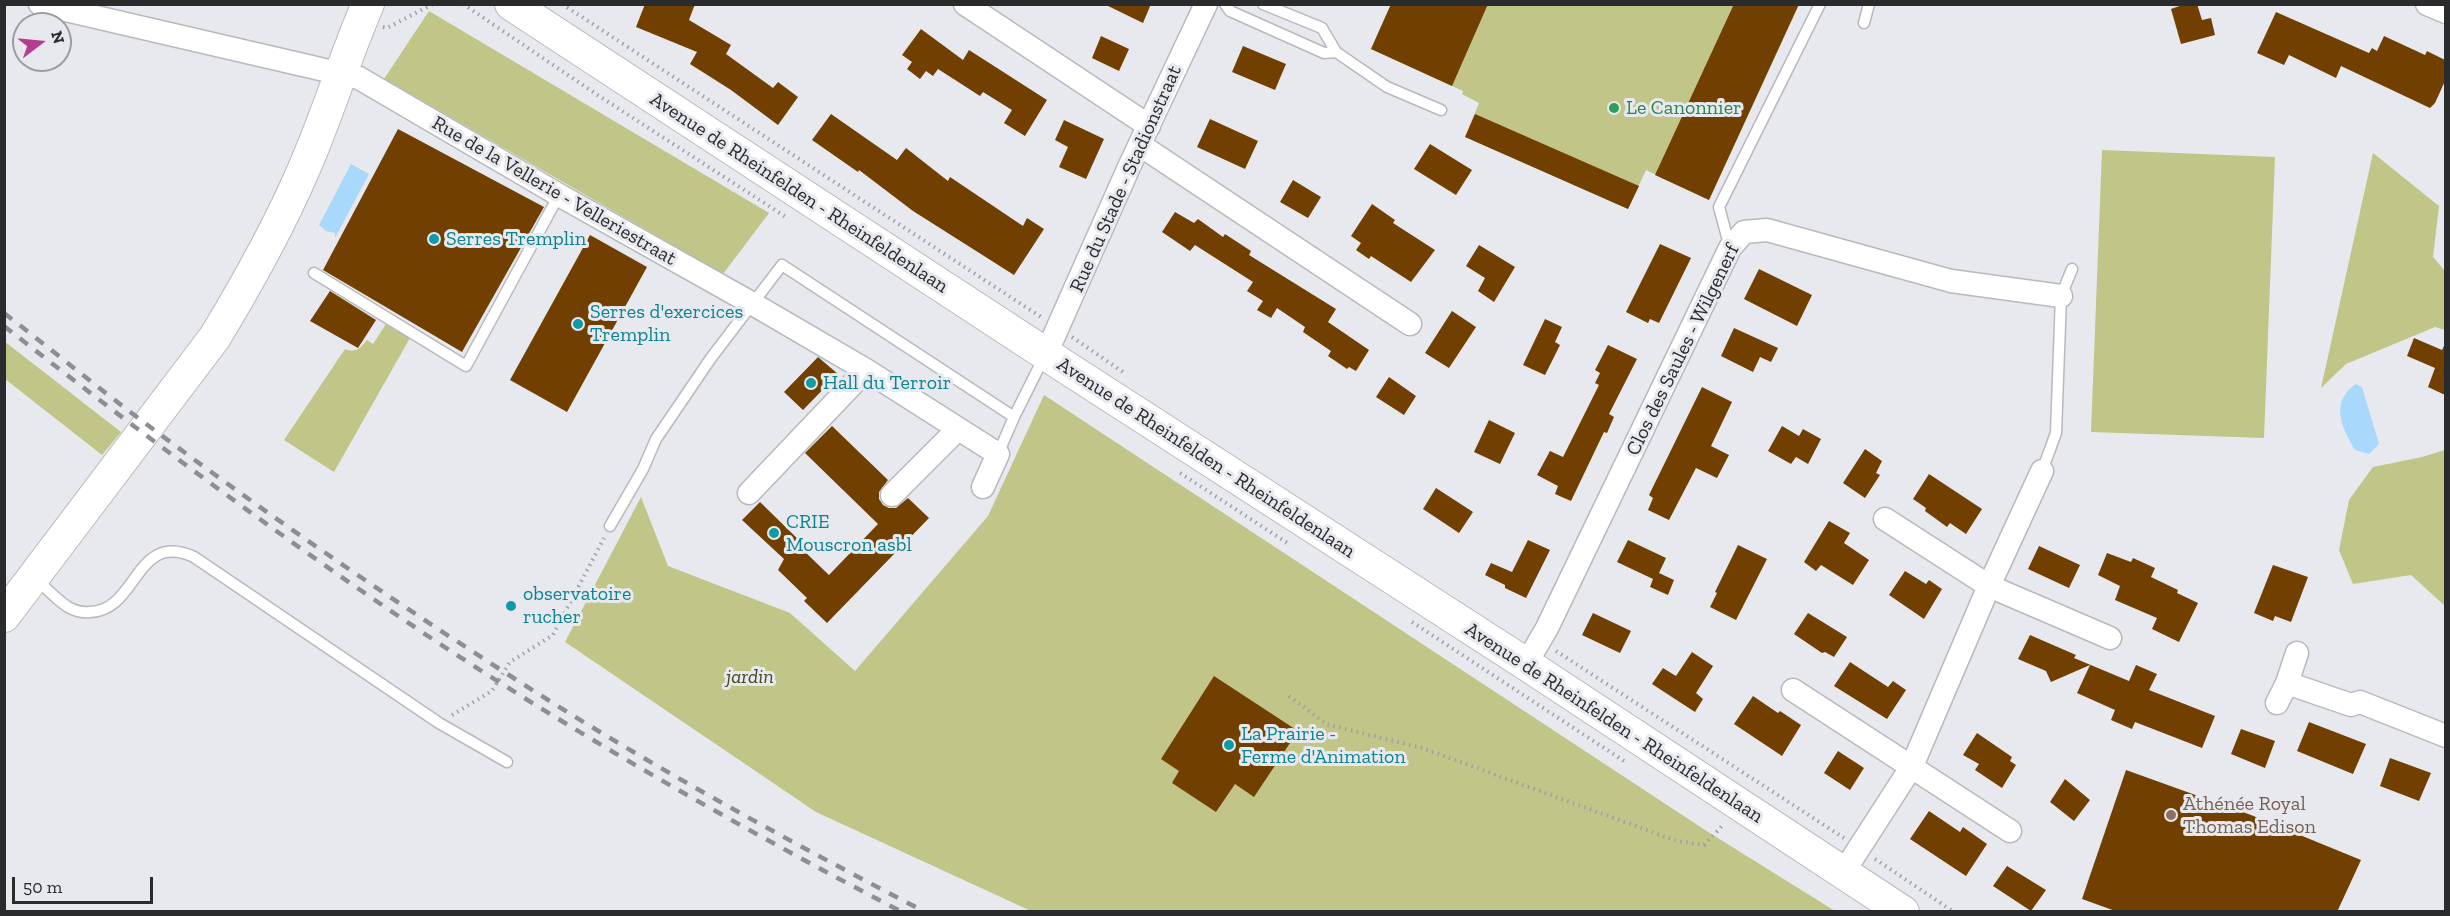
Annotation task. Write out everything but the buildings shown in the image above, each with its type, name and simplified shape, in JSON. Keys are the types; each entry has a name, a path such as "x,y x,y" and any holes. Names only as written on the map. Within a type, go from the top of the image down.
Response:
{"main road":[{"path":"4,616 123,462 221,328 243,291 303,170 338,75 368,4"},
{"name":"Avenue de Rheinfelden - Rheinfeldenlaan","path":"510,4 1052,341 1532,652 1851,861 1903,912"}],"street":[{"name":"Rue de la Vellerie - Velleriestraat","path":"40,4 338,75 359,78 866,370 998,454"},
{"path":"965,4 1144,135 1410,324"},
{"name":"Rue du Stade - Stadionstraat","path":"1052,341 1144,135 1206,4"},
{"path":"2427,4 2445,12"},
{"name":"Clos des Saules - Wilgenerf","path":"1532,652 1730,248 1744,232 1767,230 1951,281 2061,296"},
{"path":"748,493 866,370"},
{"path":"892,495 957,430"},
{"path":"983,487 998,454"},
{"path":"1851,861 1912,766 1989,586 2042,471"},
{"path":"1885,519 1989,586 2110,638"},
{"path":"2277,703 2287,683 2297,653"},
{"path":"2287,683 2351,705 2360,702 2445,736"},
{"path":"1793,690 2010,831"}],"lane":[{"path":"1225,4 1230,11 1324,53 1336,52"},
{"path":"1263,4 1322,28 1336,52 1387,87 1441,110"},
{"path":"1730,248 1719,207 1820,4"},
{"path":"1864,23 1869,4"},
{"path":"314,273 466,366 559,195"},
{"path":"610,526 643,469 656,439 711,358 782,265 1014,417"},
{"path":"2042,471 2056,433 2061,296 2072,268"},
{"path":"998,454 1052,341"},
{"path":"34,577 68,607 81,612 93,612 115,603 144,564 154,556 166,551 181,551 194,557 439,723 507,762"}],"path":[{"path":"562,4 1052,341 1126,374"},
{"path":"439,723 492,691 510,662 553,635 610,526"},
{"path":"1532,652 1851,861 1954,912"},
{"path":"1289,696 1326,724 1422,748 1677,841 1704,845 1723,825"}],"green space":[{"name":"Le Canonnier","path":"1391,5 1799,5 1709,200 1646,170 1628,209 1465,137 1479,103 1462,94 1463,91 1371,49"},
{"path":"429,11 769,213 723,274 384,79"},
{"path":"2102,150 2275,157 2264,438 2091,432"},
{"path":"2373,153 2439,206 2433,257 2445,271 2445,330 2435,327 2346,364 2321,388"},
{"path":"386,324 410,338 334,472 284,440 345,349 352,351 358,349 367,340 373,344"},
{"path":"4,341 121,432 102,455 5,379"},
{"name":"jardin","path":"1044,395 1705,830 1835,911 1031,911 816,812 565,642 641,497 668,566 790,613 855,671 988,516"},
{"path":"2445,450 2445,606 2411,575 2353,584 2339,550 2349,500 2373,467"}],"water":[{"path":"351,164 369,174 335,238 335,233 326,231 319,225"},
{"path":"2356,384 2362,387 2379,444 2369,454 2355,450 2340,416 2343,399"}],"railway":[{"path":"4,313 204,467 334,559 467,648 562,709 664,770 925,912"},
{"path":"4,326 214,486 431,638 546,711 663,781 902,912"}],"place":[{"name":"Le Canonnier","path":"1614,108"},
{"name":"Serres Tremplin","path":"434,239"},
{"name":"Serres d'exercices Tremplin","path":"578,324"},
{"name":"Hall du Terroir","path":"811,383"},
{"name":"CRIE Mouscron asbl","path":"774,533"},
{"name":"observatoire rucher","path":"511,606"},
{"name":"La Prairie - Ferme d'Animation","path":"1229,745"},
{"name":"Athénée Royal Thomas Edison","path":"2171,815"}]}
